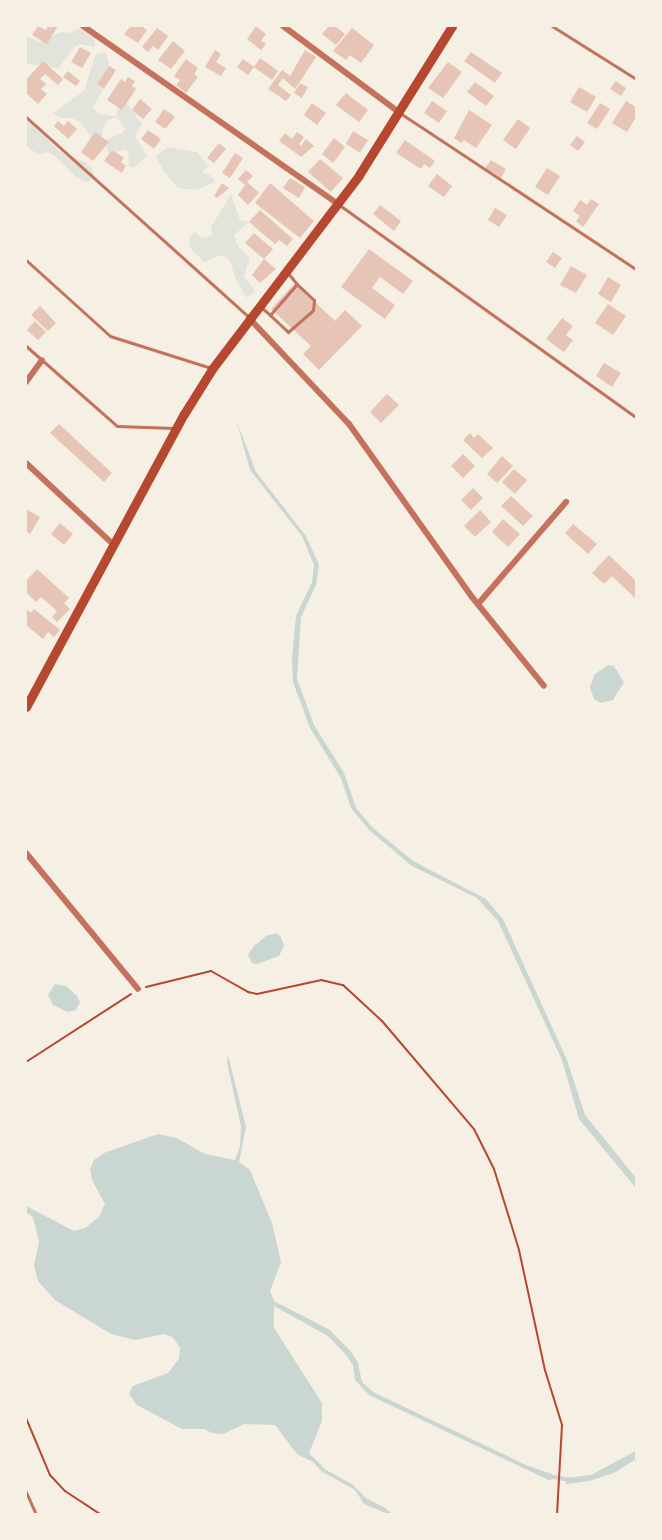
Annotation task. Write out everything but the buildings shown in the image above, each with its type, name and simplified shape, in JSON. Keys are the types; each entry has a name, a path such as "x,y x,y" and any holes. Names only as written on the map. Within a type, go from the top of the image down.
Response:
{"main road":[{"path":"26,707 29,693 114,545 176,428 212,369 359,175 400,113 452,26"}],"street":[{"path":"83,26 337,203"},
{"path":"284,26 400,113"},
{"path":"249,318 349,424 478,604 544,686"},
{"path":"26,382 42,360"},
{"path":"26,463 114,545"},
{"path":"478,604 566,502"},
{"path":"26,853 138,989"}],"lane":[{"path":"552,26 636,79"},
{"path":"400,113 636,269"},
{"path":"26,117 249,318"},
{"path":"337,203 636,417"},
{"path":"26,260 110,336 212,369"},
{"path":"259,306 288,332 313,310 314,300 286,270"},
{"path":"270,315 297,284"},
{"path":"26,346 117,426 176,428"},
{"path":"26,1492 36,1515"}],"path":[{"path":"26,1062 138,989 202,971 211,971 248,992 257,994 321,980 343,985 382,1021 474,1129 494,1169 519,1250 544,1370 562,1425 557,1515"},
{"path":"26,1418 50,1475 65,1491 100,1515"}],"shaded area":[{"path":"78,28 94,38 95,47 80,44 76,46 58,68 26,64 27,36 40,42 62,32 71,33"},
{"path":"105,52 109,61 108,71 99,83 102,91 93,107 98,114 116,116 119,107 127,103 142,124 135,136 147,156 133,168 129,166 128,152 124,150 109,153 107,149 106,140 122,133 125,129 116,117 108,120 103,127 102,137 92,138 80,122 72,118 62,118 53,113 84,91 96,54"},
{"path":"26,116 60,152 85,162 92,168 95,177 87,182 77,178 48,152 38,154 30,149 26,145"},
{"path":"169,147 197,152 209,166 202,172 210,175 215,182 197,190 178,188 165,173 155,156"},
{"path":"231,194 240,220 249,222 234,235 237,245 250,258 244,276 255,291 247,298 236,280 230,261 222,255 204,262 190,248 189,238 195,231 202,238 212,236 211,227"},
{"path":"237,422 256,472 306,536 319,565 316,585 301,617 297,679 314,725 344,773 356,808 372,827 413,861 486,899 503,919 567,1060 585,1115 636,1178 636,1188 579,1119 562,1060 498,921 477,898 412,866 370,831 351,808 341,778 310,728 293,682 292,659 296,616 312,582 314,565 302,536 250,470"},
{"path":"608,665 614,666 624,682 613,700 601,703 594,699 590,687 595,674"},
{"path":"276,933 281,937 284,946 279,956 257,964 252,963 248,955 254,946 266,936"},
{"path":"55,984 66,986 77,996 80,1002 76,1010 68,1012 53,1005 48,995"},
{"path":"228,1055 246,1127 239,1162 250,1170 272,1223 281,1262 270,1291 274,1301 330,1330 352,1353 358,1363 362,1382 373,1392 526,1465 552,1474 551,1481 369,1395 355,1380 353,1365 328,1336 274,1306 274,1328 322,1403 322,1421 309,1453 326,1470 352,1484 366,1498 392,1514 388,1514 364,1504 355,1490 297,1454 275,1425 244,1424 223,1434 212,1433 204,1429 182,1429 137,1405 129,1394 133,1386 168,1373 179,1359 180,1347 172,1337 164,1334 135,1340 111,1334 55,1300 38,1281 34,1265 39,1242 33,1217 26,1212 26,1206 74,1231 85,1228 99,1217 105,1204 92,1180 90,1169 94,1160 104,1153 158,1134 177,1138 205,1154 235,1160 240,1146 241,1126 227,1063"},
{"path":"636,1451 636,1459 614,1473 589,1481 566,1484 566,1478 591,1475"}],"waterway":[{"path":"548,1476 571,1480"}]}
